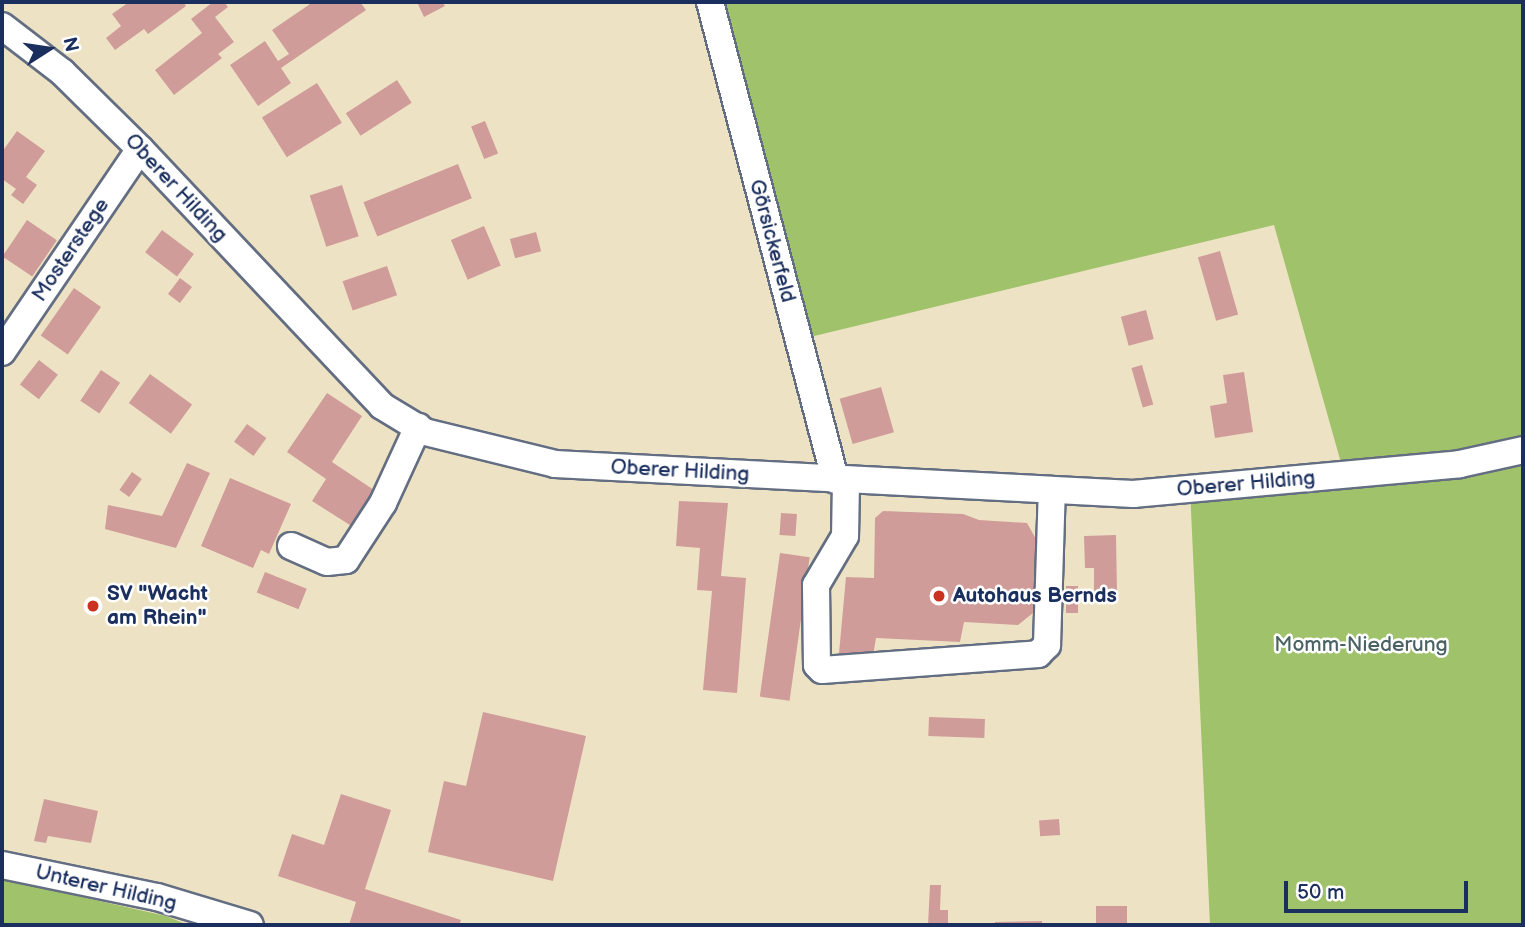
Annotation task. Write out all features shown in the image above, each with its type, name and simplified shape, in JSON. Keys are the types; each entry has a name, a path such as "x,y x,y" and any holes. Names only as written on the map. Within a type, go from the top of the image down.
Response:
{"street":[{"name":"Görsickerfeld","path":"710,2 840,481 845,536 816,585 817,665 822,670 1038,654 1047,645 1052,490"},
{"name":"Oberer Hilding","path":"2,26 62,72 140,149 382,406 418,427 555,464 840,481 1133,494 1460,464 1523,450"},
{"name":"Mosterstege","path":"2,352 140,149"},
{"path":"291,546 327,562 346,560 383,503 418,427"},
{"name":"Unterer Hilding","path":"2,864 157,897 250,925"}],"green space":[{"name":"Momm-Niederung","path":"720,2 1523,2 1523,925 1210,925 1190,489 1345,477 1274,225 806,338"},
{"path":"2,879 166,916 188,925 2,925"}],"building":[{"path":"129,2 183,2 186,6 148,34 144,29 115,50 106,38 121,26 112,14"},
{"path":"213,2 224,2 228,7 215,17 234,42 218,54 222,58 174,95 155,70 202,33 191,19"},
{"path":"313,2 360,2 366,10 281,68 291,83 258,106 230,65 265,41 278,61 289,54 272,30"},
{"path":"417,2 442,2 445,6 424,17"},
{"path":"397,80 412,103 361,136 346,113"},
{"path":"317,83 342,123 287,157 262,117"},
{"path":"485,121 498,153 484,159 471,127"},
{"path":"17,131 45,151 26,177 37,185 23,204 11,195 16,189 2,179 2,152"},
{"path":"458,164 472,198 377,237 363,202"},
{"path":"342,185 359,236 326,247 310,196"},
{"path":"27,220 57,240 32,277 2,256"},
{"path":"484,226 501,266 468,280 451,240"},
{"path":"162,230 194,254 177,276 145,252"},
{"path":"536,232 541,251 515,258 510,239"},
{"path":"1220,251 1238,314 1216,321 1198,257"},
{"path":"387,266 397,295 353,311 343,281"},
{"path":"180,278 192,287 180,303 168,294"},
{"path":"74,288 101,307 68,354 41,336"},
{"path":"1146,310 1154,339 1129,346 1121,317"},
{"path":"39,360 58,375 39,399 20,384"},
{"path":"1142,365 1153,404 1143,407 1131,368"},
{"path":"101,370 120,383 99,414 80,401"},
{"path":"1244,372 1253,432 1215,438 1210,406 1227,403 1223,375"},
{"path":"150,374 192,405 171,434 129,403"},
{"path":"881,387 894,432 853,444 840,399"},
{"path":"327,393 362,416 332,462 377,492 353,527 312,501 326,479 287,452"},
{"path":"247,424 266,438 253,456 234,442"},
{"path":"187,463 210,473 176,548 105,529 108,505 162,516"},
{"path":"132,472 142,479 129,497 119,490"},
{"path":"230,478 291,504 269,554 261,550 253,568 201,546"},
{"path":"679,501 728,503 721,576 746,578 737,693 703,690 712,591 697,590 700,548 676,546"},
{"name":"Autohaus Bernds","path":"883,511 963,514 979,520 1027,523 1036,539 1033,613 1018,625 964,622 960,642 876,638 873,656 839,653 846,577 874,578 875,518"},
{"path":"781,513 797,514 795,536 779,535"},
{"path":"1116,535 1117,592 1094,593 1094,568 1085,568 1084,536"},
{"path":"780,553 810,557 790,701 760,697"},
{"path":"265,572 307,589 298,609 257,592"},
{"path":"1066,586 1078,586 1078,613 1066,613"},
{"path":"483,712 586,736 553,881 428,852 444,781 466,786"},
{"path":"929,717 985,719 984,738 928,736"},
{"path":"341,794 391,810 365,889 461,920 459,925 349,925 356,902 278,876 292,834 324,845"},
{"path":"44,799 98,811 91,843 48,836 46,843 34,841"},
{"path":"1059,819 1060,835 1040,836 1039,820"},
{"path":"930,885 941,885 940,910 948,910 948,925 928,925"},
{"path":"1096,906 1127,906 1127,925 1096,925"},
{"path":"1042,921 1042,925 995,925 995,922"}],"place":[{"name":"Autohaus Bernds","path":"939,596"},
{"name":"SV \"Wacht am Rhein\"","path":"93,606"}]}
